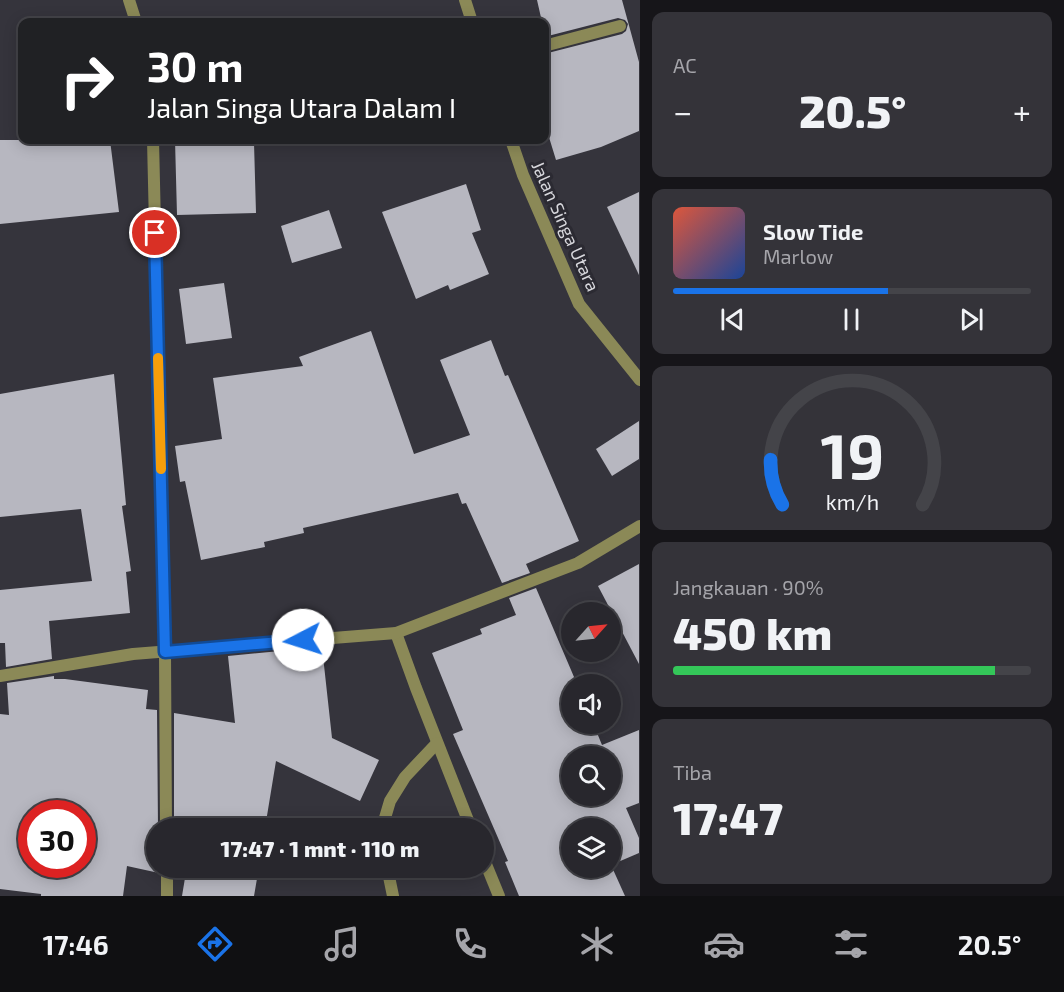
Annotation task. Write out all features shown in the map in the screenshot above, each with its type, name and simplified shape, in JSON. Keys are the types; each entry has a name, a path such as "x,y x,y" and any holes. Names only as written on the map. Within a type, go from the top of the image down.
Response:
{"street":[{"path":"129,0 135,18"},
{"path":"465,0 471,18"},
{"path":"549,45 620,26"},
{"path":"153,144 165,652 166,818"},
{"name":"Jalan Singa Utara","path":"512,144 523,175 579,304 639,380"},
{"path":"0,676 133,654 396,633 579,563 639,526"},
{"path":"396,633 467,818"},
{"path":"385,818 390,801 405,777 437,743"},
{"path":"167,878 167,896"},
{"path":"389,878 393,896"},
{"path":"492,878 499,896"}],"building":[{"path":"537,0 622,0 639,62 639,131 601,147 556,160 549,137 549,53 622,34 626,31 628,24 625,20 618,18 549,36 549,18 541,18"},
{"path":"0,140 18,140 18,144 110,144 119,212 0,224"},
{"path":"175,144 254,144 256,213 177,215"},
{"path":"466,184 481,230 472,233 489,274 450,290 448,285 416,299 382,212"},
{"path":"639,192 639,275 607,207"},
{"path":"329,210 342,248 292,263 281,226"},
{"path":"224,283 232,338 186,344 179,289"},
{"path":"371,331 414,454 470,435 440,360 491,340 579,541 526,564 530,573 502,583 466,503 462,504 458,493 303,528 304,533 264,542 265,547 201,560 185,481 180,482 175,446 222,439 213,378 303,366 299,357"},
{"path":"114,374 126,505 122,506 131,571 126,572 130,613 49,621 52,659 6,667 5,643 0,643 0,590 92,581 81,509 0,517 0,394"},
{"path":"639,421 639,459 612,476 596,449"},
{"path":"639,564 639,664 621,630 621,602 606,602 598,586"},
{"path":"536,588 561,647 561,662 568,662 573,674 561,674 561,734 598,734 602,745 639,730 639,803 626,808 639,838 639,853 621,861 621,818 561,818 561,878 617,878 625,896 519,896 505,862 508,861 494,829 494,818 489,818 453,734 463,730 432,653 482,634 480,629 516,615 509,598"},
{"path":"322,647 332,738 379,760 360,801 276,761 267,818 174,818 174,713 235,723 228,656"},
{"path":"54,676 54,679 148,690 146,709 157,710 158,818 146,818 146,870 127,866 123,896 41,896 41,894 0,889 0,714 9,715 7,683"},
{"path":"185,878 257,878 254,896 182,896"}],"slow traffic":[{"path":"158,358 161,469"}],"route":[{"path":"155,233 165,652 303,640"}]}
